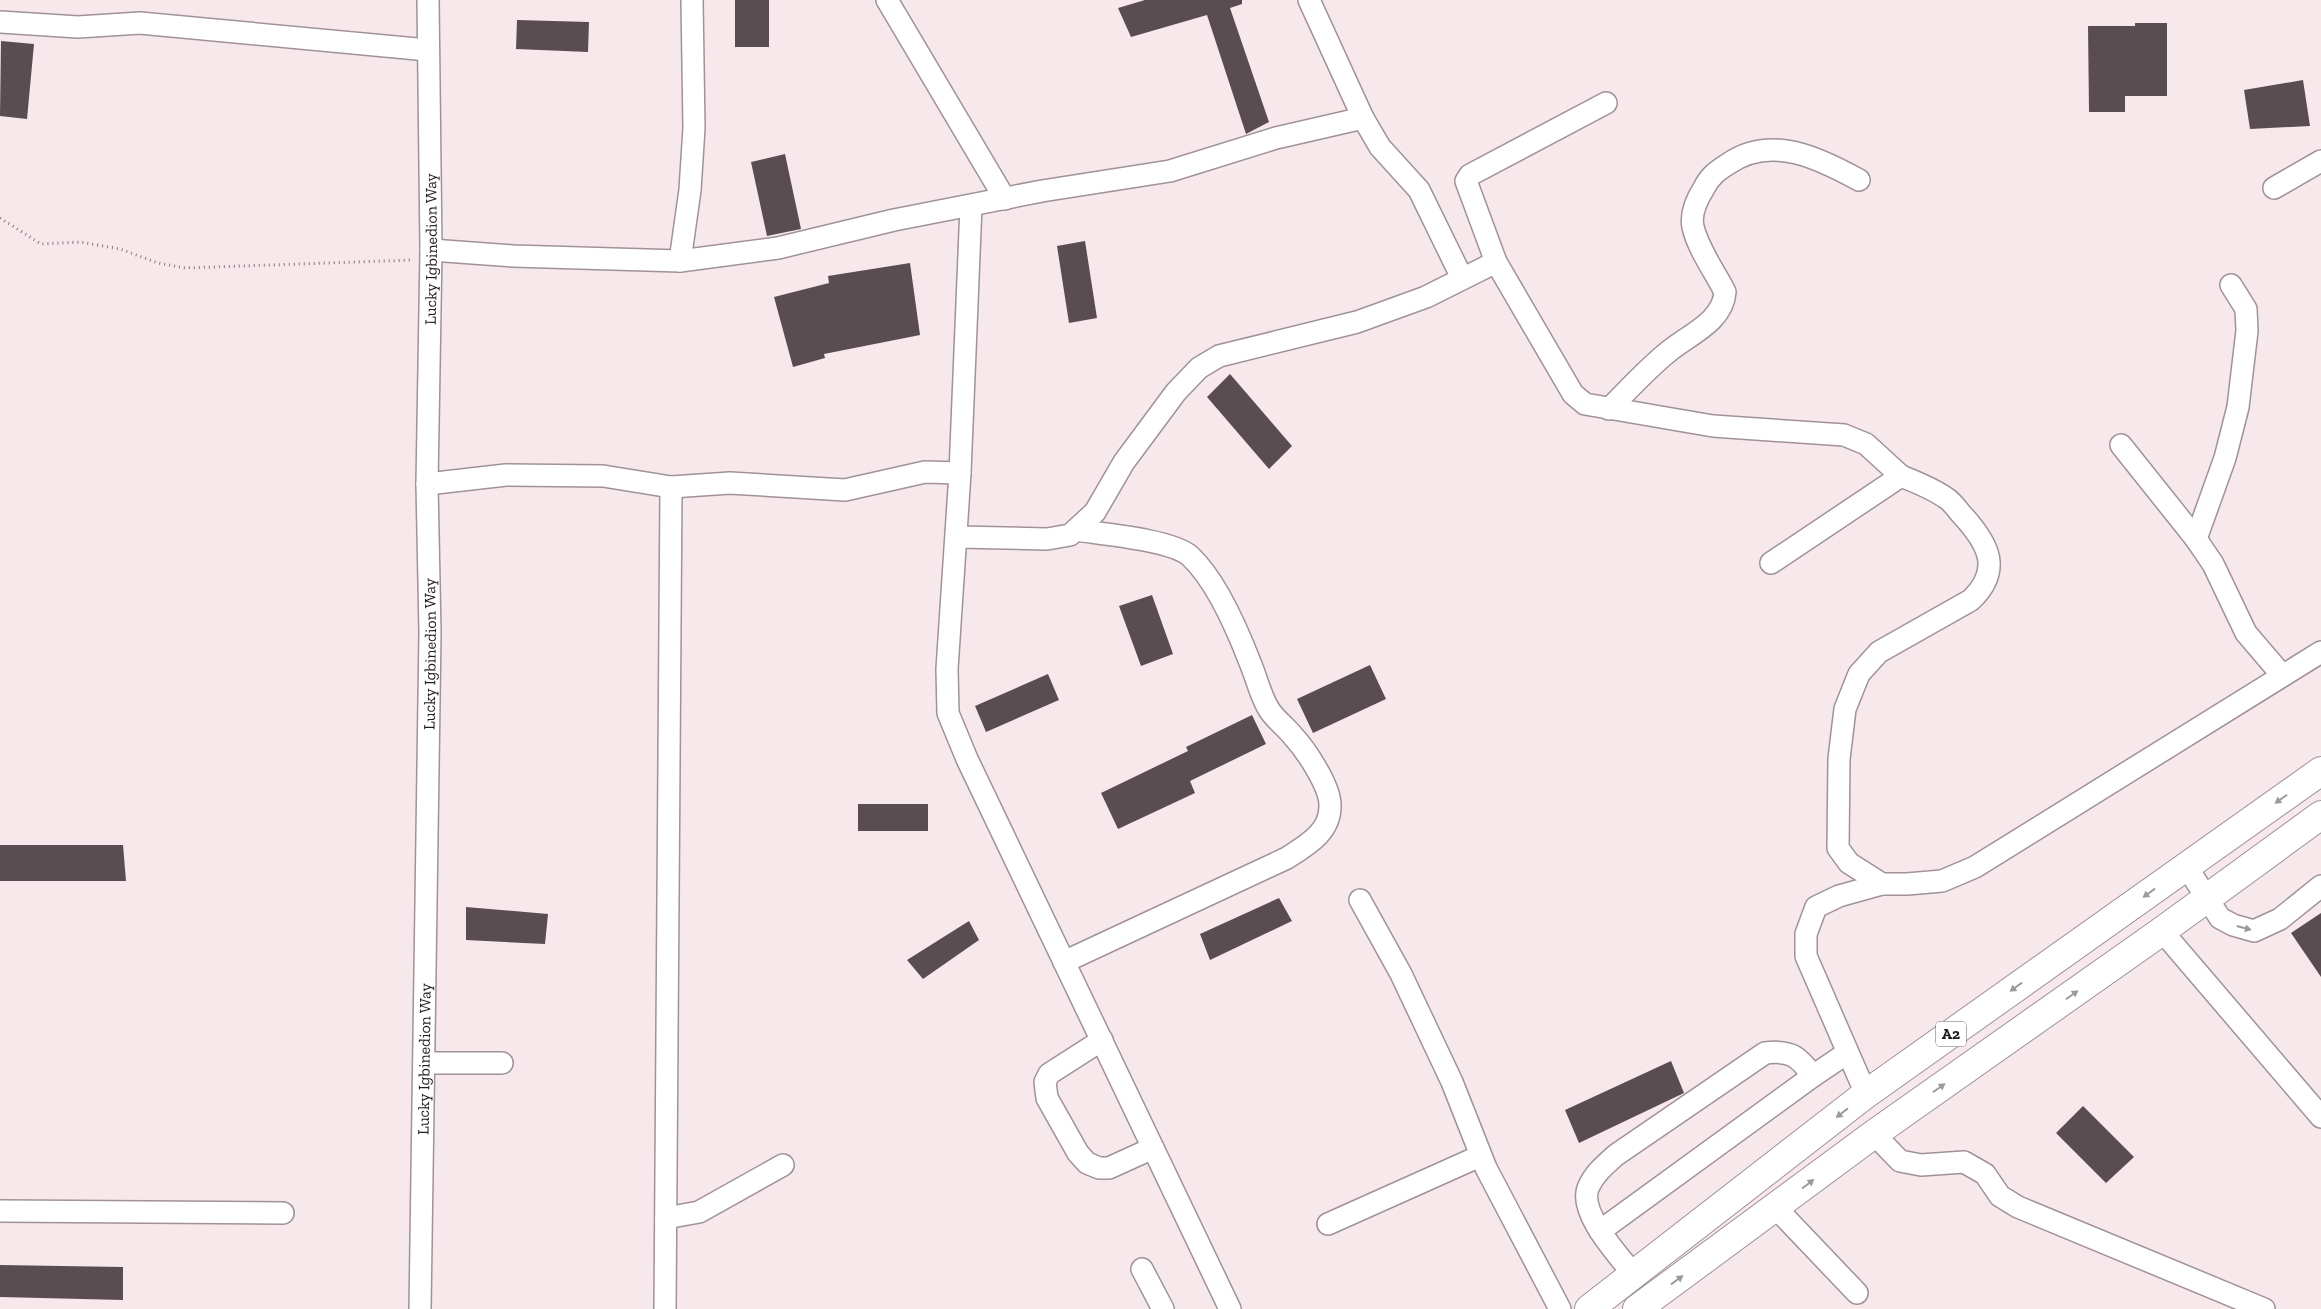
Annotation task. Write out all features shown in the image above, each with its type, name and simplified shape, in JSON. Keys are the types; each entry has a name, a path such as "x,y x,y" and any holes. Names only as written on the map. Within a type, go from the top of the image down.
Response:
{"highway":[{"name":"A2","path":"1588,1309 1866,1094 2321,770"},
{"name":"A2","path":"1637,1309 1874,1134 2207,899 2318,825"}],"street":[{"name":"Lucky Igbinedion Way","path":"420,1309 430,632 427,484 431,255 428,0"},
{"path":"680,261 690,190 694,128 692,0"},
{"path":"887,0 1005,199"},
{"path":"1310,0 1363,118 1380,147 1419,190 1462,278"},
{"path":"0,22 78,27 140,22 428,50"},
{"path":"1606,103 1470,175 1466,181 1496,262 1573,394 1585,404 1713,426 1844,435 1866,444 1901,476 1922,484 1948,499 1970,524 1988,550 1988,577 1983,588 1972,600 1879,652 1859,674 1845,708 1839,758 1838,848 1849,862 1882,884"},
{"path":"431,255 680,261 778,248 894,220 1042,191 1170,171 1276,138 1363,118"},
{"path":"1609,409 1668,351 1704,327 1724,302 1725,292 1693,226 1695,204 1710,177 1734,160 1759,150 1782,149 1823,160 1860,180"},
{"path":"2274,188 2321,161"},
{"path":"970,206 957,537 947,669 948,712 967,758 1230,1309"},
{"path":"957,537 1047,538 1070,535 1095,512 1124,462 1176,392 1199,368 1219,356 1357,322 1426,297 1496,262"},
{"path":"2196,539 2225,458 2238,407 2247,331 2246,309 2231,285"},
{"path":"2121,445 2196,539 2213,564 2246,633 2281,674"},
{"path":"427,484 506,475 603,476 671,487 730,483 845,490 925,472 960,473"},
{"path":"1771,563 1901,476"},
{"path":"665,1309 671,487"},
{"path":"1064,962 1287,858 1309,844 1322,831 1328,819 1331,804 1326,785 1294,736 1269,710 1242,640 1225,605 1189,556 1172,546 1076,530"},
{"path":"1866,1094 1806,956 1806,934 1816,907 1839,896 1882,884 1942,881 1975,866 2281,674 2321,652"},
{"path":"2186,866 2220,918 2233,925 2254,931 2280,919 2321,886"},
{"path":"1360,900 1401,974 1452,1082 1480,1156 1560,1309"},
{"path":"2162,931 2321,1117"},
{"path":"1102,1040 1049,1074 1045,1082 1047,1098 1078,1153 1087,1163 1099,1168 1109,1168 1153,1148"},
{"path":"1634,1275 1600,1231 1587,1206 1588,1188 1601,1169 1616,1155 1765,1053 1781,1051 1801,1060 1813,1076"},
{"path":"1600,1231 1847,1053"},
{"path":"424,1063 502,1063"},
{"path":"1874,1134 1900,1161 1921,1165 1964,1162 1985,1174 2000,1196 2018,1207 2264,1309"},
{"path":"1328,1224 1480,1156"},
{"path":"666,1218 699,1212 783,1165"},
{"path":"1776,1208 1857,1293"},
{"path":"0,1211 283,1213"},
{"path":"1142,1269 1163,1309"}],"path":[{"path":"0,218 41,244 80,242 120,249 158,263 185,268 431,255"}],"building":[{"path":"735,0 769,0 769,47 735,47"},
{"path":"1145,0 1242,0 1242,4 1230,8 1269,122 1246,134 1207,15 1131,37 1118,8"},
{"path":"517,20 589,22 588,52 516,49"},
{"path":"2135,23 2167,23 2167,96 2125,96 2125,112 2089,112 2088,26 2135,26"},
{"path":"1,41 34,44 27,119 0,116"},
{"path":"2303,80 2310,126 2250,129 2244,90"},
{"path":"785,154 801,229 767,236 751,162"},
{"path":"1085,241 1097,318 1069,323 1057,246"},
{"path":"910,263 920,335 824,354 825,358 793,367 774,297 829,283 828,276"},
{"path":"1230,374 1292,446 1269,469 1207,397"},
{"path":"1152,595 1173,654 1141,666 1119,606"},
{"path":"1370,665 1386,699 1313,733 1297,699"},
{"path":"1048,674 1059,700 986,732 975,706"},
{"path":"1252,715 1266,744 1190,781 1195,793 1118,829 1101,793 1188,751 1186,747"},
{"path":"858,804 928,804 928,831 858,831"},
{"path":"0,845 123,845 126,881 0,881"},
{"path":"1279,898 1292,921 1210,960 1200,934"},
{"path":"466,907 548,914 545,944 466,940"},
{"path":"2321,913 2321,977 2291,933"},
{"path":"969,921 979,940 923,979 907,960"},
{"path":"1671,1061 1684,1093 1579,1143 1565,1110"},
{"path":"2083,1106 2134,1157 2106,1183 2056,1133"},
{"path":"0,1265 123,1267 123,1300 0,1297"}]}
